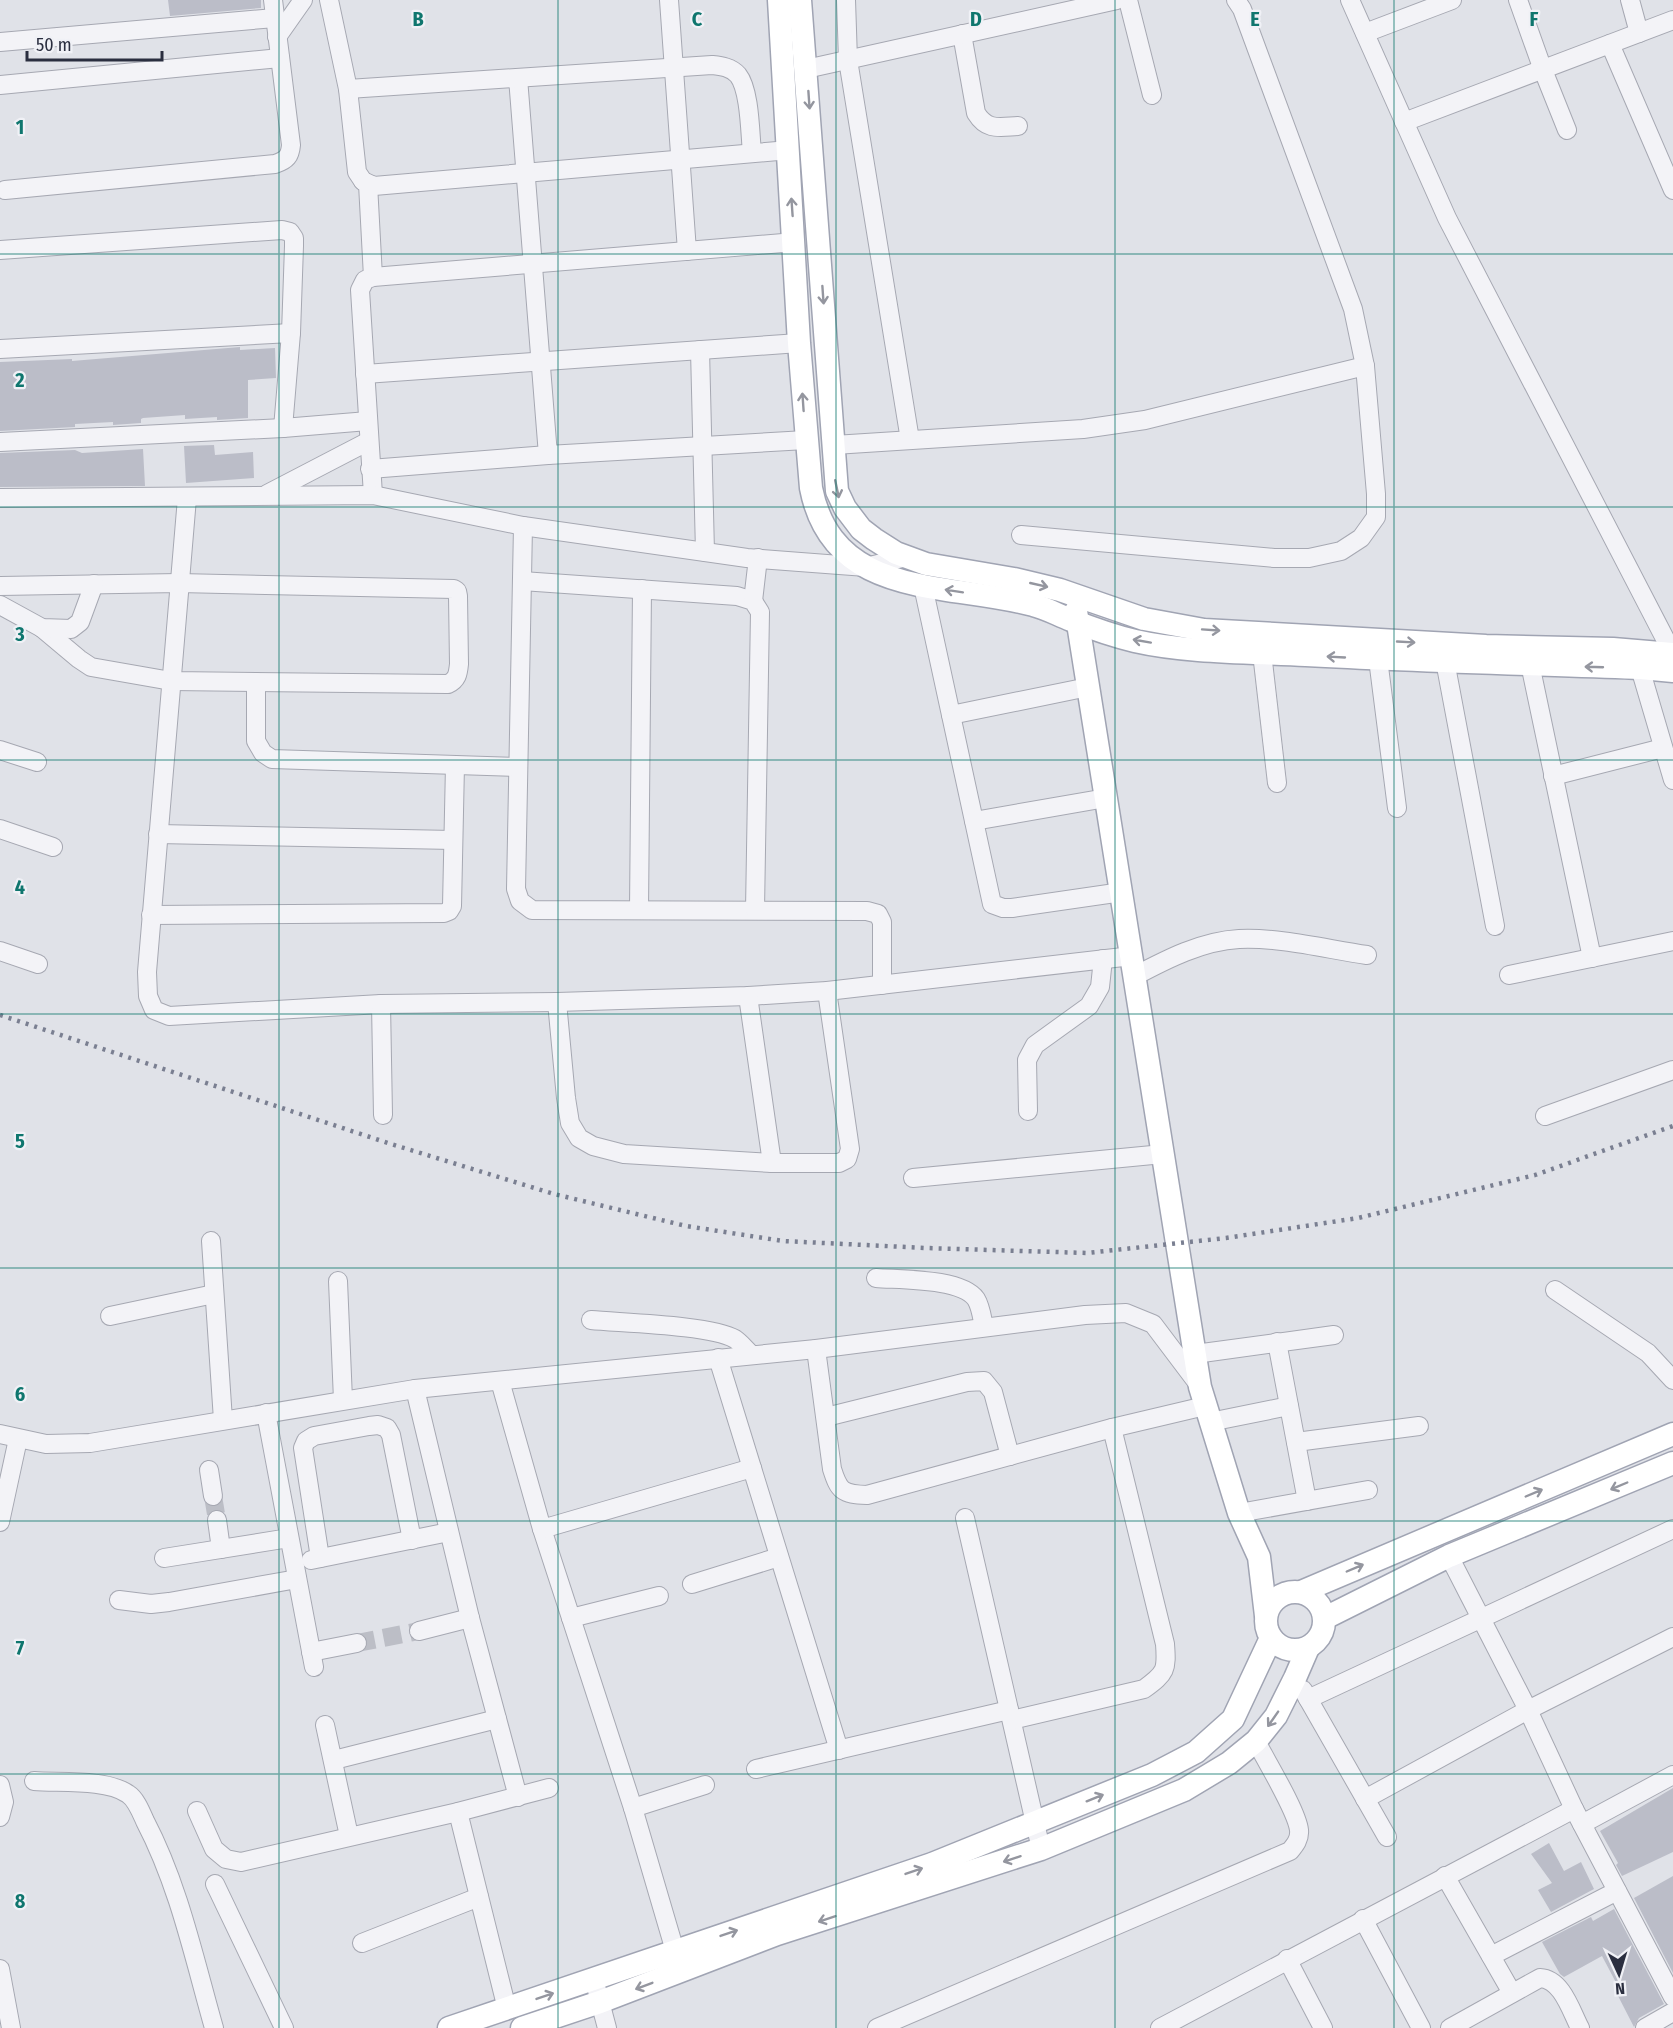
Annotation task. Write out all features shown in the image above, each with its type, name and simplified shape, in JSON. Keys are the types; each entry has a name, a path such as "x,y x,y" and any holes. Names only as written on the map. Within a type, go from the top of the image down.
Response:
{"main road":[{"path":"779,0 795,242 799,343 811,488 813,501 821,519 838,547 883,576 923,586 1034,605 1135,641 1202,650 1530,664 1638,659 1673,654"},
{"path":"800,0 837,491 845,508 861,529 874,539 906,557 926,564 1014,579 1144,619 1204,630 1486,646 1638,659 1673,671"},
{"path":"1072,595 1205,1405 1239,1513 1259,1557 1266,1624 1271,1638 1281,1647 1289,1650 1299,1651 1308,1648 1321,1636 1325,1618 1317,1601 1310,1595 1297,1592 1259,1557"},
{"path":"1266,1616 1275,1600 1283,1594 1297,1592 1673,1434"},
{"path":"1325,1618 1449,1556 1673,1463"},
{"path":"449,2028 932,1864 1152,1775 1196,1752 1233,1719 1271,1638"},
{"path":"522,2028 600,2002 777,1934 1041,1849 1185,1790 1229,1763 1256,1742 1276,1716 1308,1648"}],"street":[{"path":"277,38 303,0"},
{"path":"329,0 348,89 357,172 368,184 373,277"},
{"path":"669,0 687,251"},
{"path":"846,0 848,60 910,440"},
{"path":"806,69 962,34 1040,8 1117,0"},
{"path":"1128,0 1152,95"},
{"path":"1021,535 1274,558 1308,558 1341,551 1361,538 1376,518 1365,366 1353,309 1242,9 1236,0"},
{"path":"1350,0 1447,218 1673,654"},
{"path":"1365,33 1452,0"},
{"path":"1518,0 1567,129"},
{"path":"1630,0 1639,33"},
{"path":"0,42 274,9 291,145 290,155 284,161 275,164 5,190"},
{"path":"1404,122 1673,20"},
{"path":"962,34 976,113 982,123 994,128 1018,126"},
{"path":"1610,44 1673,190"},
{"path":"0,85 280,58"},
{"path":"348,89 674,67 712,65 727,67 737,73 744,84 752,153"},
{"path":"518,78 548,455"},
{"path":"363,181 374,186 789,150"},
{"path":"0,250 282,230 290,232 294,238 291,333 283,428"},
{"path":"373,495 360,290 364,280 373,277 795,242"},
{"path":"0,349 291,333"},
{"path":"365,374 799,343"},
{"path":"700,350 705,552"},
{"path":"834,445 1083,429 1145,420 1365,366"},
{"path":"0,442 283,428 368,421"},
{"path":"370,469 548,455 806,440"},
{"path":"263,496 369,441"},
{"path":"0,498 373,495 523,526 705,552 866,567 906,557"},
{"path":"187,498 147,972 148,996 154,1010 170,1016 381,1004 557,1002 827,991 1103,959 1134,966 1209,944 1239,939 1281,942 1367,955"},
{"path":"523,526 516,889 520,902 532,910 853,910 878,914 882,922 882,985"},
{"path":"755,910 760,612 753,601 758,558"},
{"path":"522,581 737,596 753,601"},
{"path":"0,585 179,583 447,588 458,591 458,675 448,684 171,681 92,667 42,628 0,605"},
{"path":"42,628 71,629 80,622 94,584"},
{"path":"923,586 992,904 1012,908 1122,892"},
{"path":"639,910 642,590"},
{"path":"1262,653 1277,783"},
{"path":"1378,659 1397,808"},
{"path":"1638,659 1673,780"},
{"path":"1445,661 1494,926"},
{"path":"1530,664 1592,958"},
{"path":"256,682 256,741 263,753 272,759 518,767"},
{"path":"951,715 1088,687"},
{"path":"1553,776 1663,748"},
{"path":"0,750 37,762"},
{"path":"151,915 444,913 449,911 452,906 455,765"},
{"path":"974,821 1106,798"},
{"path":"0,830 53,847"},
{"path":"158,834 453,840"},
{"path":"1509,975 1673,941"},
{"path":"0,951 38,964"},
{"path":"1028,1111 1027,1060 1035,1045 1089,1006 1100,987 1103,959"},
{"path":"557,1002 570,1123 579,1138 593,1146 624,1154 772,1163 839,1163 847,1159 850,1149 827,991"},
{"path":"748,996 772,1163"},
{"path":"381,1004 383,1115"},
{"path":"1545,1116 1673,1070"},
{"path":"913,1178 1163,1154"},
{"path":"211,1241 223,1420"},
{"path":"876,1278 945,1284 964,1290 976,1299 984,1327"},
{"path":"338,1281 344,1400"},
{"path":"1555,1290 1648,1353 1673,1380"},
{"path":"110,1316 214,1294"},
{"path":"0,1522 9,1436 46,1444 90,1443 415,1389 816,1348 1085,1315 1126,1313 1153,1324 1205,1405"},
{"path":"591,1320 720,1334 735,1339 752,1355"},
{"path":"1195,1354 1334,1335"},
{"path":"1277,1342 1308,1501"},
{"path":"816,1348 832,1469 838,1487 849,1494 867,1495 1205,1405 1289,1406"},
{"path":"718,1358 839,1750"},
{"path":"500,1381 542,1529 633,1808 675,1952"},
{"path":"826,1417 967,1382 984,1381 993,1392 1010,1456"},
{"path":"415,1389 470,1618 518,1797"},
{"path":"266,1413 312,1659 357,1643"},
{"path":"320,1558 303,1448 306,1441 314,1436 378,1425 387,1428 391,1435 412,1540"},
{"path":"1296,1442 1419,1426"},
{"path":"756,1769 839,1750 1144,1689 1162,1676 1166,1664 1165,1644 1112,1428"},
{"path":"542,1529 752,1467"},
{"path":"209,1470 213,1496"},
{"path":"1239,1513 1368,1490"},
{"path":"965,1518 1041,1849"},
{"path":"217,1520 221,1549"},
{"path":"1308,1699 1673,1529"},
{"path":"119,1600 151,1604 169,1602 296,1571 320,1558 449,1532"},
{"path":"164,1558 290,1538"},
{"path":"1449,1556 1528,1710 1578,1817 1673,1997"},
{"path":"692,1584 779,1557"},
{"path":"571,1618 659,1596"},
{"path":"419,1631 470,1618"},
{"path":"1365,1799 1528,1710 1673,1637"},
{"path":"1295,1678 1387,1837"},
{"path":"334,1760 497,1719"},
{"path":"325,1725 349,1836"},
{"path":"877,2028 1290,1851 1298,1841 1300,1831 1296,1818 1256,1742"},
{"path":"1160,2028 1444,1876 1673,1775"},
{"path":"34,1781 107,1785 129,1794 134,1800 151,1831 178,1899 214,2028"},
{"path":"0,1785 4,1802 0,1817"},
{"path":"633,1808 705,1785"},
{"path":"197,1811 214,1849 226,1859 241,1862 458,1812 549,1788"},
{"path":"458,1812 507,2009"},
{"path":"1444,1876 1512,1993"},
{"path":"214,1884 284,2028"},
{"path":"1491,1956 1617,1891"},
{"path":"362,1943 479,1897"},
{"path":"1363,1919 1421,2028"},
{"path":"1287,1959 1323,2028"},
{"path":"1,1976 7,2023"},
{"path":"1450,2028 1540,1978 1547,1978 1554,1982 1580,2028"},
{"path":"594,1979 607,2028"},
{"path":"1645,2028 1673,2012"}],"building":[{"path":"168,0 261,0 261,8 170,16"},
{"path":"240,347 240,350 275,348 276,378 248,380 248,418 185,419 185,415 143,418 141,423 75,424 75,427 0,431 0,362 72,359 72,361"},
{"path":"214,445 215,455 253,452 254,478 186,483 184,446"},
{"path":"143,449 145,486 0,487 0,453 75,450 82,453"},
{"path":"1673,1788 1673,1852 1622,1876 1616,1865 1618,1863 1600,1831"},
{"path":"1549,1843 1564,1871 1581,1862 1594,1889 1551,1912 1538,1890 1552,1883 1531,1854"},
{"path":"1673,1876 1673,1973 1634,1898"},
{"path":"1614,1909 1664,2004 1639,2018 1634,2027 1616,1992 1620,1990 1602,1956 1564,1977 1542,1942 1591,1917 1593,1921"}],"tunnel":[{"path":"213,1496 217,1520"},
{"path":"357,1643 419,1631"}],"railway":[{"path":"0,1015 391,1144 554,1194 686,1226 783,1241 1087,1253 1226,1238 1358,1218 1535,1175 1673,1126"}]}
